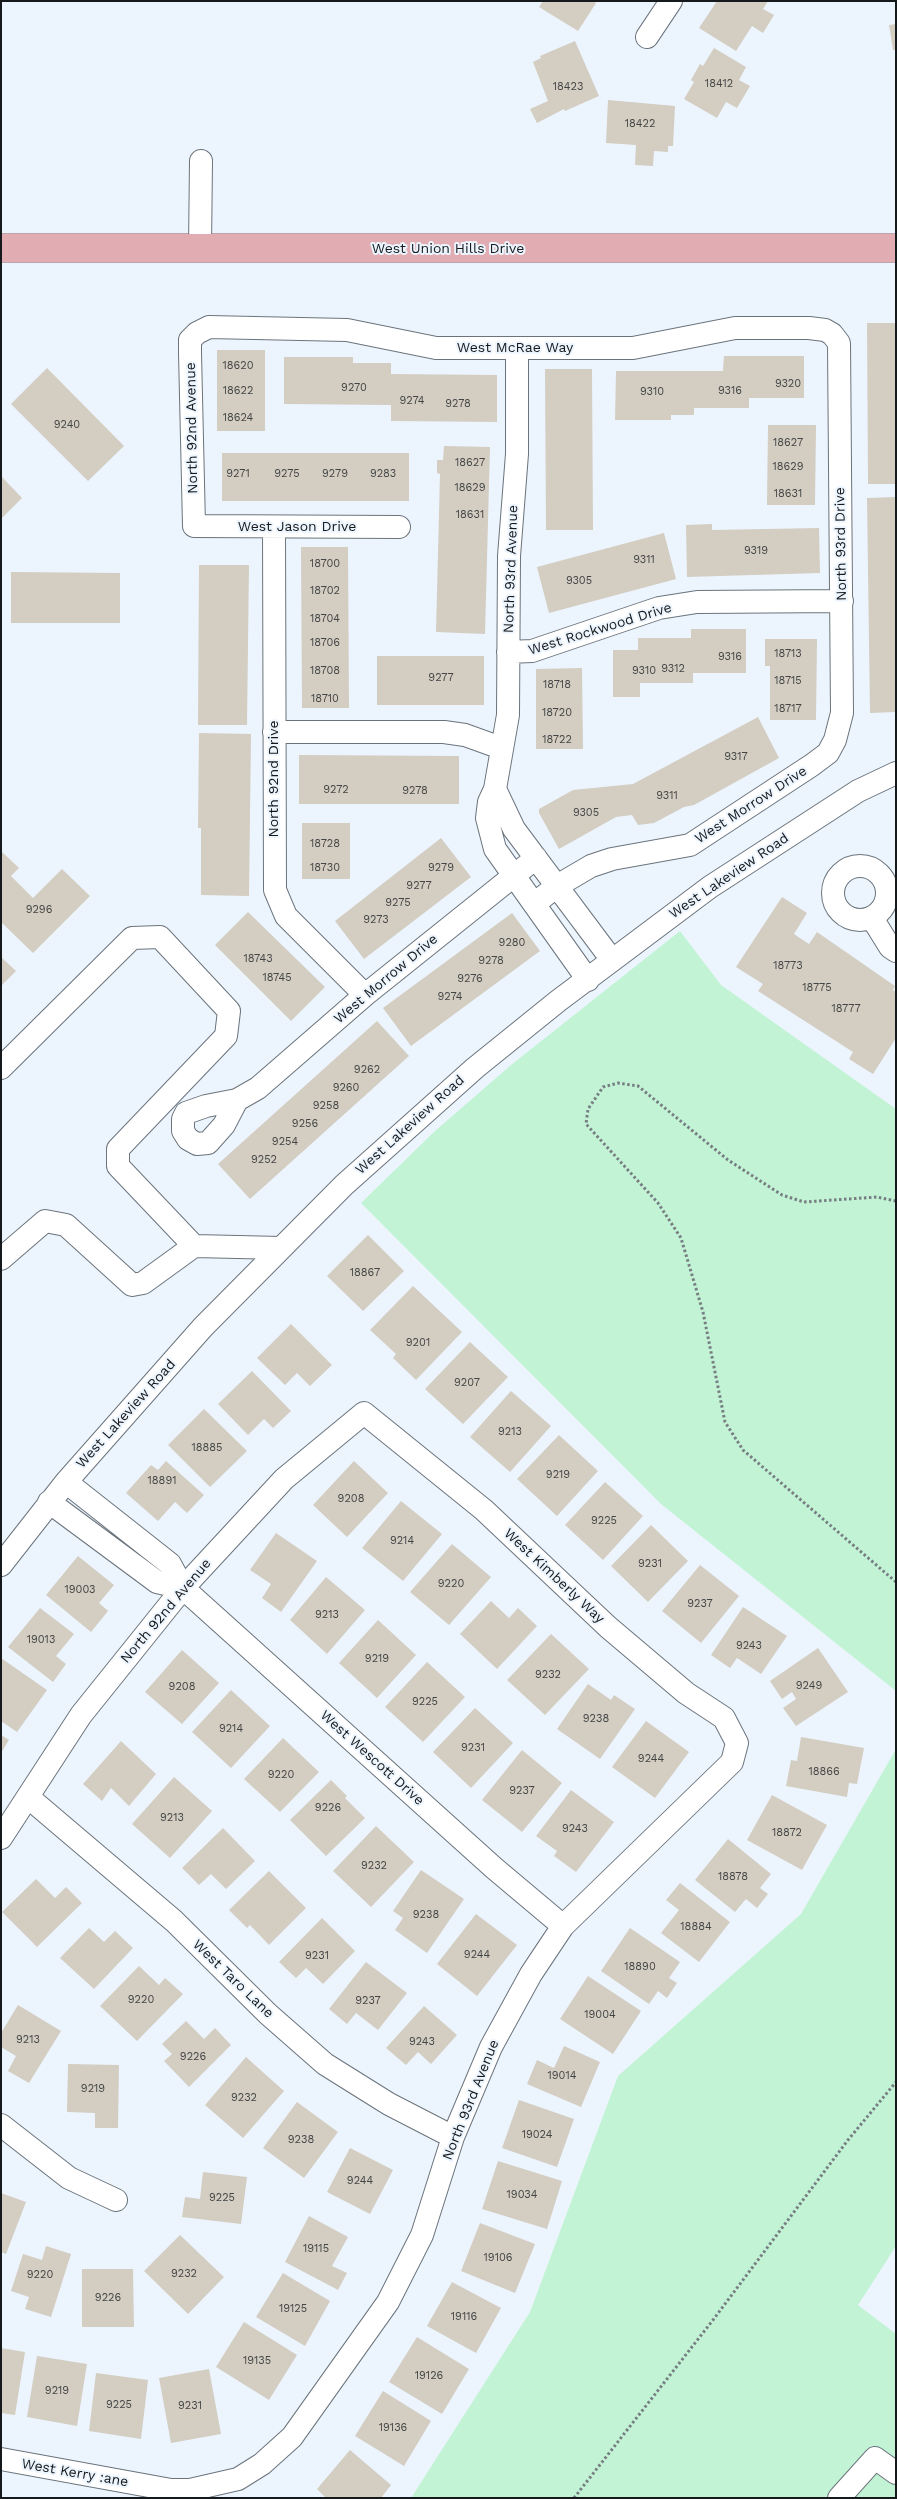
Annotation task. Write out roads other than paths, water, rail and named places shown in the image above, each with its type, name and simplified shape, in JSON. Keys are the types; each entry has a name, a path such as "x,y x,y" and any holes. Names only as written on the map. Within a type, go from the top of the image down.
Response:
{"main road":[{"name":"West Union Hills Drive","path":"1,248 896,248"}],"street":[{"path":"646,37 671,1"},
{"path":"200,248 201,161"},
{"name":"West McRae Way","path":"197,333 210,327 347,330 436,348 634,348 735,328 809,328 825,330 832,334"},
{"name":"North 92nd Avenue","path":"194,526 190,340 197,333"},
{"name":"North 93rd Drive","path":"828,753 835,740 842,713 839,343 832,334"},
{"name":"North 93rd Avenue","path":"517,348 517,454 509,556 508,715 495,789 489,802 487,818 495,849 588,980"},
{"name":"West Jason Drive","path":"194,526 399,527"},
{"name":"North 92nd Drive","path":"274,527 276,890 286,916 366,995"},
{"name":"West Rockwood Drive","path":"508,652 532,651 659,608 687,604 842,601"},
{"path":"274,732 444,732 465,735 501,748"},
{"name":"West Morrow Drive","path":"534,904 557,886 591,866 612,859 690,845 812,766 828,753"},
{"name":"West Lakeview Road","path":"1,1565 49,1502 203,1327 344,1185 476,1068 558,1001 710,887 858,791 896,773"},
{"path":"495,789 514,829 612,960"},
{"name":"West Morrow Drive","path":"237,1100 258,1088 366,995 536,858"},
{"path":"872,918 890,947 896,951"},
{"path":"1,1068 132,938 160,938 229,1011 226,1036 118,1149 118,1166 194,1246"},
{"path":"1,1259 45,1221 66,1225 132,1285 143,1283 194,1246 281,1248"},
{"name":"North 92nd Avenue","path":"1,1838 81,1715 183,1588 284,1479 364,1413"},
{"name":"West Kimberly Way","path":"364,1413 484,1510 608,1627 686,1693 724,1718 737,1743"},
{"name":"West Wescott Drive","path":"66,1482 170,1564 183,1588 494,1868 563,1926"},
{"name":"West Wescott Drive","path":"49,1502 157,1582 183,1588"},
{"name":"North 93rd Avenue","path":"238,2479 262,2464 292,2437 388,2302 422,2235 453,2137 491,2047 531,1974 563,1926 732,1762 737,1743"},
{"name":"West Taro Lane","path":"28,1796 174,1921 268,2014 325,2064 390,2104 453,2137"},
{"path":"1,2125 69,2178 116,2200"},
{"path":"839,2498 875,2458 896,2473"},
{"name":"West Kerry :ane","path":"1,2459 171,2490 206,2487 238,2479"}]}
